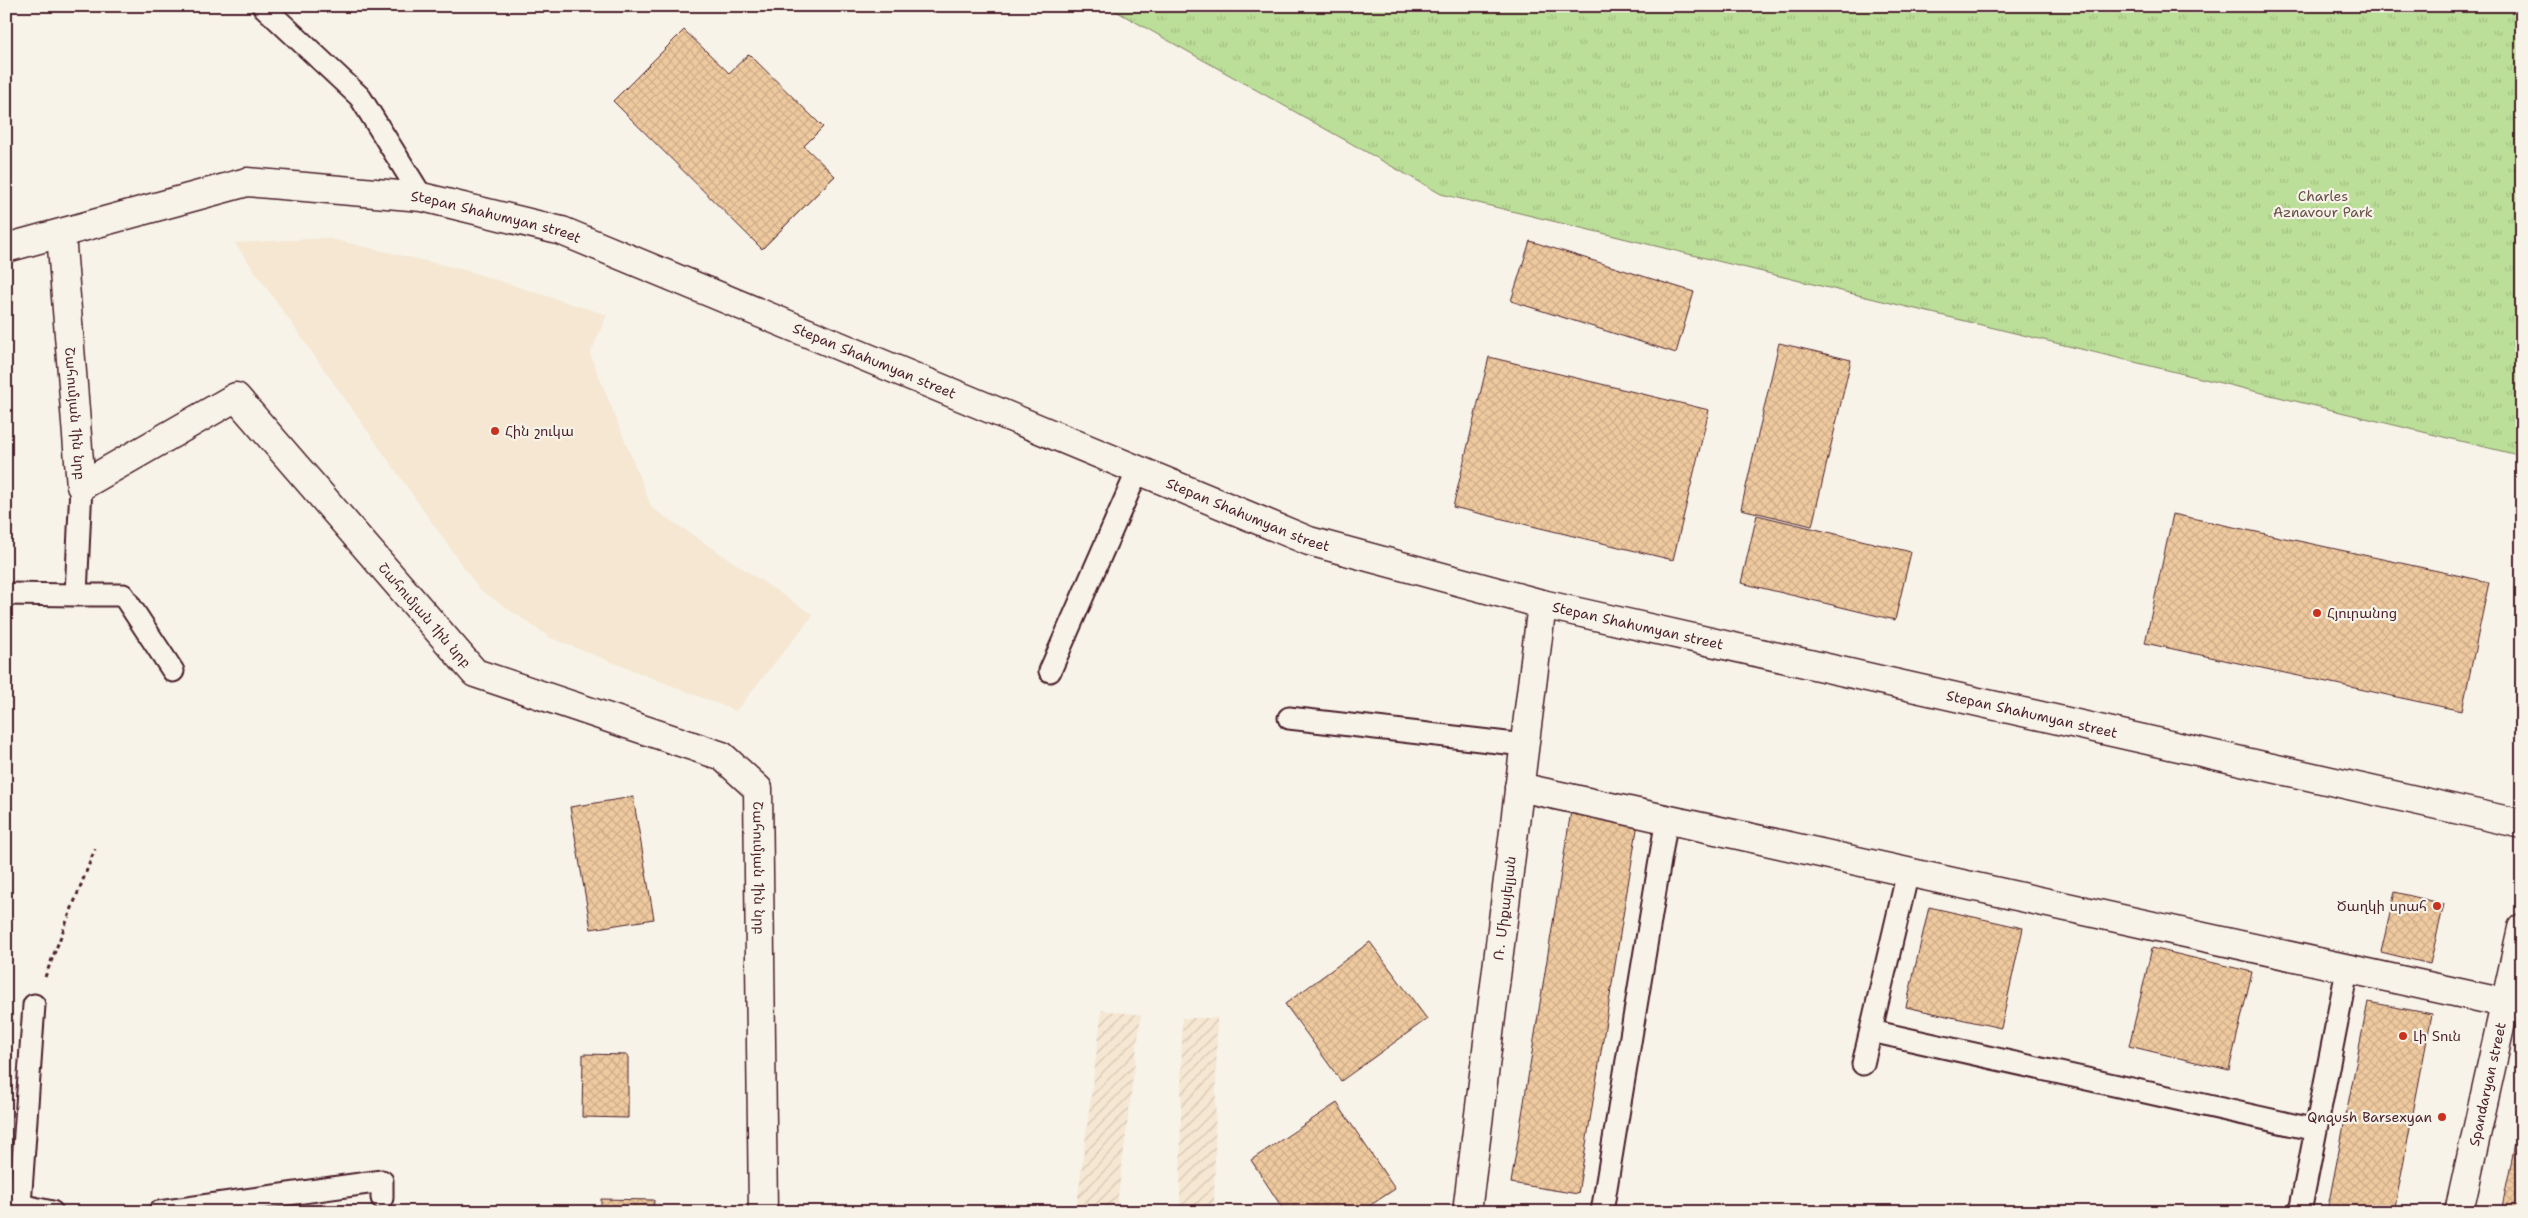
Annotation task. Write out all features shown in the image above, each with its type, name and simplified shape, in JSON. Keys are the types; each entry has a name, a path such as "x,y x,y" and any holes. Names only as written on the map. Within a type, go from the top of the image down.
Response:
{"street":[{"name":"Stepan Shahumyan street","path":"6,248 247,182 422,197 562,231 1309,541 1542,604 2522,824"},
{"name":"Շահումյան 1ին նրբ","path":"61,234 81,486 236,397 475,673 722,756 758,789 763,1212"},
{"name":"Ռ․ Միքայելյան","path":"1467,1212 1542,604"},
{"path":"1519,787 1668,818 2347,970 2506,1003"},
{"name":"Spandaryan street","path":"2459,1212 2522,928"}],"lane":[{"path":"264,6 360,97 422,197"},
{"path":"1050,671 1138,470"},
{"path":"76,596 81,486"},
{"path":"6,594 123,595 173,671"},
{"path":"1289,718 1524,745"},
{"path":"1602,1212 1668,818"},
{"path":"1863,1064 1908,872"},
{"path":"2300,1212 2347,970"},
{"path":"34,1005 13,1206 52,1212"},
{"path":"1871,1031 2316,1130"},
{"path":"158,1212 382,1181 382,1198"}],"path":[{"path":"34,1005 95,848"}],"shaded area":[{"name":"Հին շուկա","path":"327,238 468,271 607,315 590,354 652,508 813,615 736,711 551,638 479,589 235,243"},
{"path":"1102,1010 1141,1015 1116,1212 1076,1212"},
{"path":"1182,1018 1217,1018 1214,1212 1180,1212"}],"green space":[{"name":"Charles Aznavour Park","path":"1107,6 2522,6 2522,456 1441,194"}],"building":[{"path":"684,30 729,73 749,54 823,127 804,146 835,176 762,249 613,101"},
{"path":"1530,241 1694,292 1676,353 1511,301"},
{"path":"1779,343 1851,360 1812,526 1741,509"},
{"path":"1489,357 1709,410 1673,560 1453,507"},
{"name":"Հյուրանոց","path":"2173,514 2489,582 2462,711 2145,643"},
{"path":"1757,515 1911,552 1895,620 1741,583"},
{"path":"633,797 654,919 591,929 570,807"},
{"path":"1571,811 1638,823 1578,1194 1511,1183"},
{"path":"2395,892 2444,904 2430,964 2381,952"},
{"path":"1929,907 2023,928 2001,1028 1906,1007"},
{"path":"1370,942 1427,1019 1341,1081 1285,1004"},
{"path":"2152,948 2252,972 2229,1070 2129,1046"},
{"path":"2368,1002 2432,1014 2394,1212 2327,1212"},
{"path":"583,1054 628,1055 628,1118 582,1117"},
{"path":"1337,1103 1395,1189 1360,1212 1285,1212 1251,1160"},
{"path":"2522,1110 2522,1212 2501,1212"},
{"path":"601,1199 654,1200 653,1212 601,1212"}],"place":[{"name":"Հին շուկա","path":"495,431"},
{"name":"Հյուրանոց","path":"2317,613"},
{"name":"Ծաղկի սրահ","path":"2437,906"},
{"name":"Լի Տուն","path":"2403,1036"},
{"name":"Qnqush Barsexyan","path":"2442,1117"}]}
